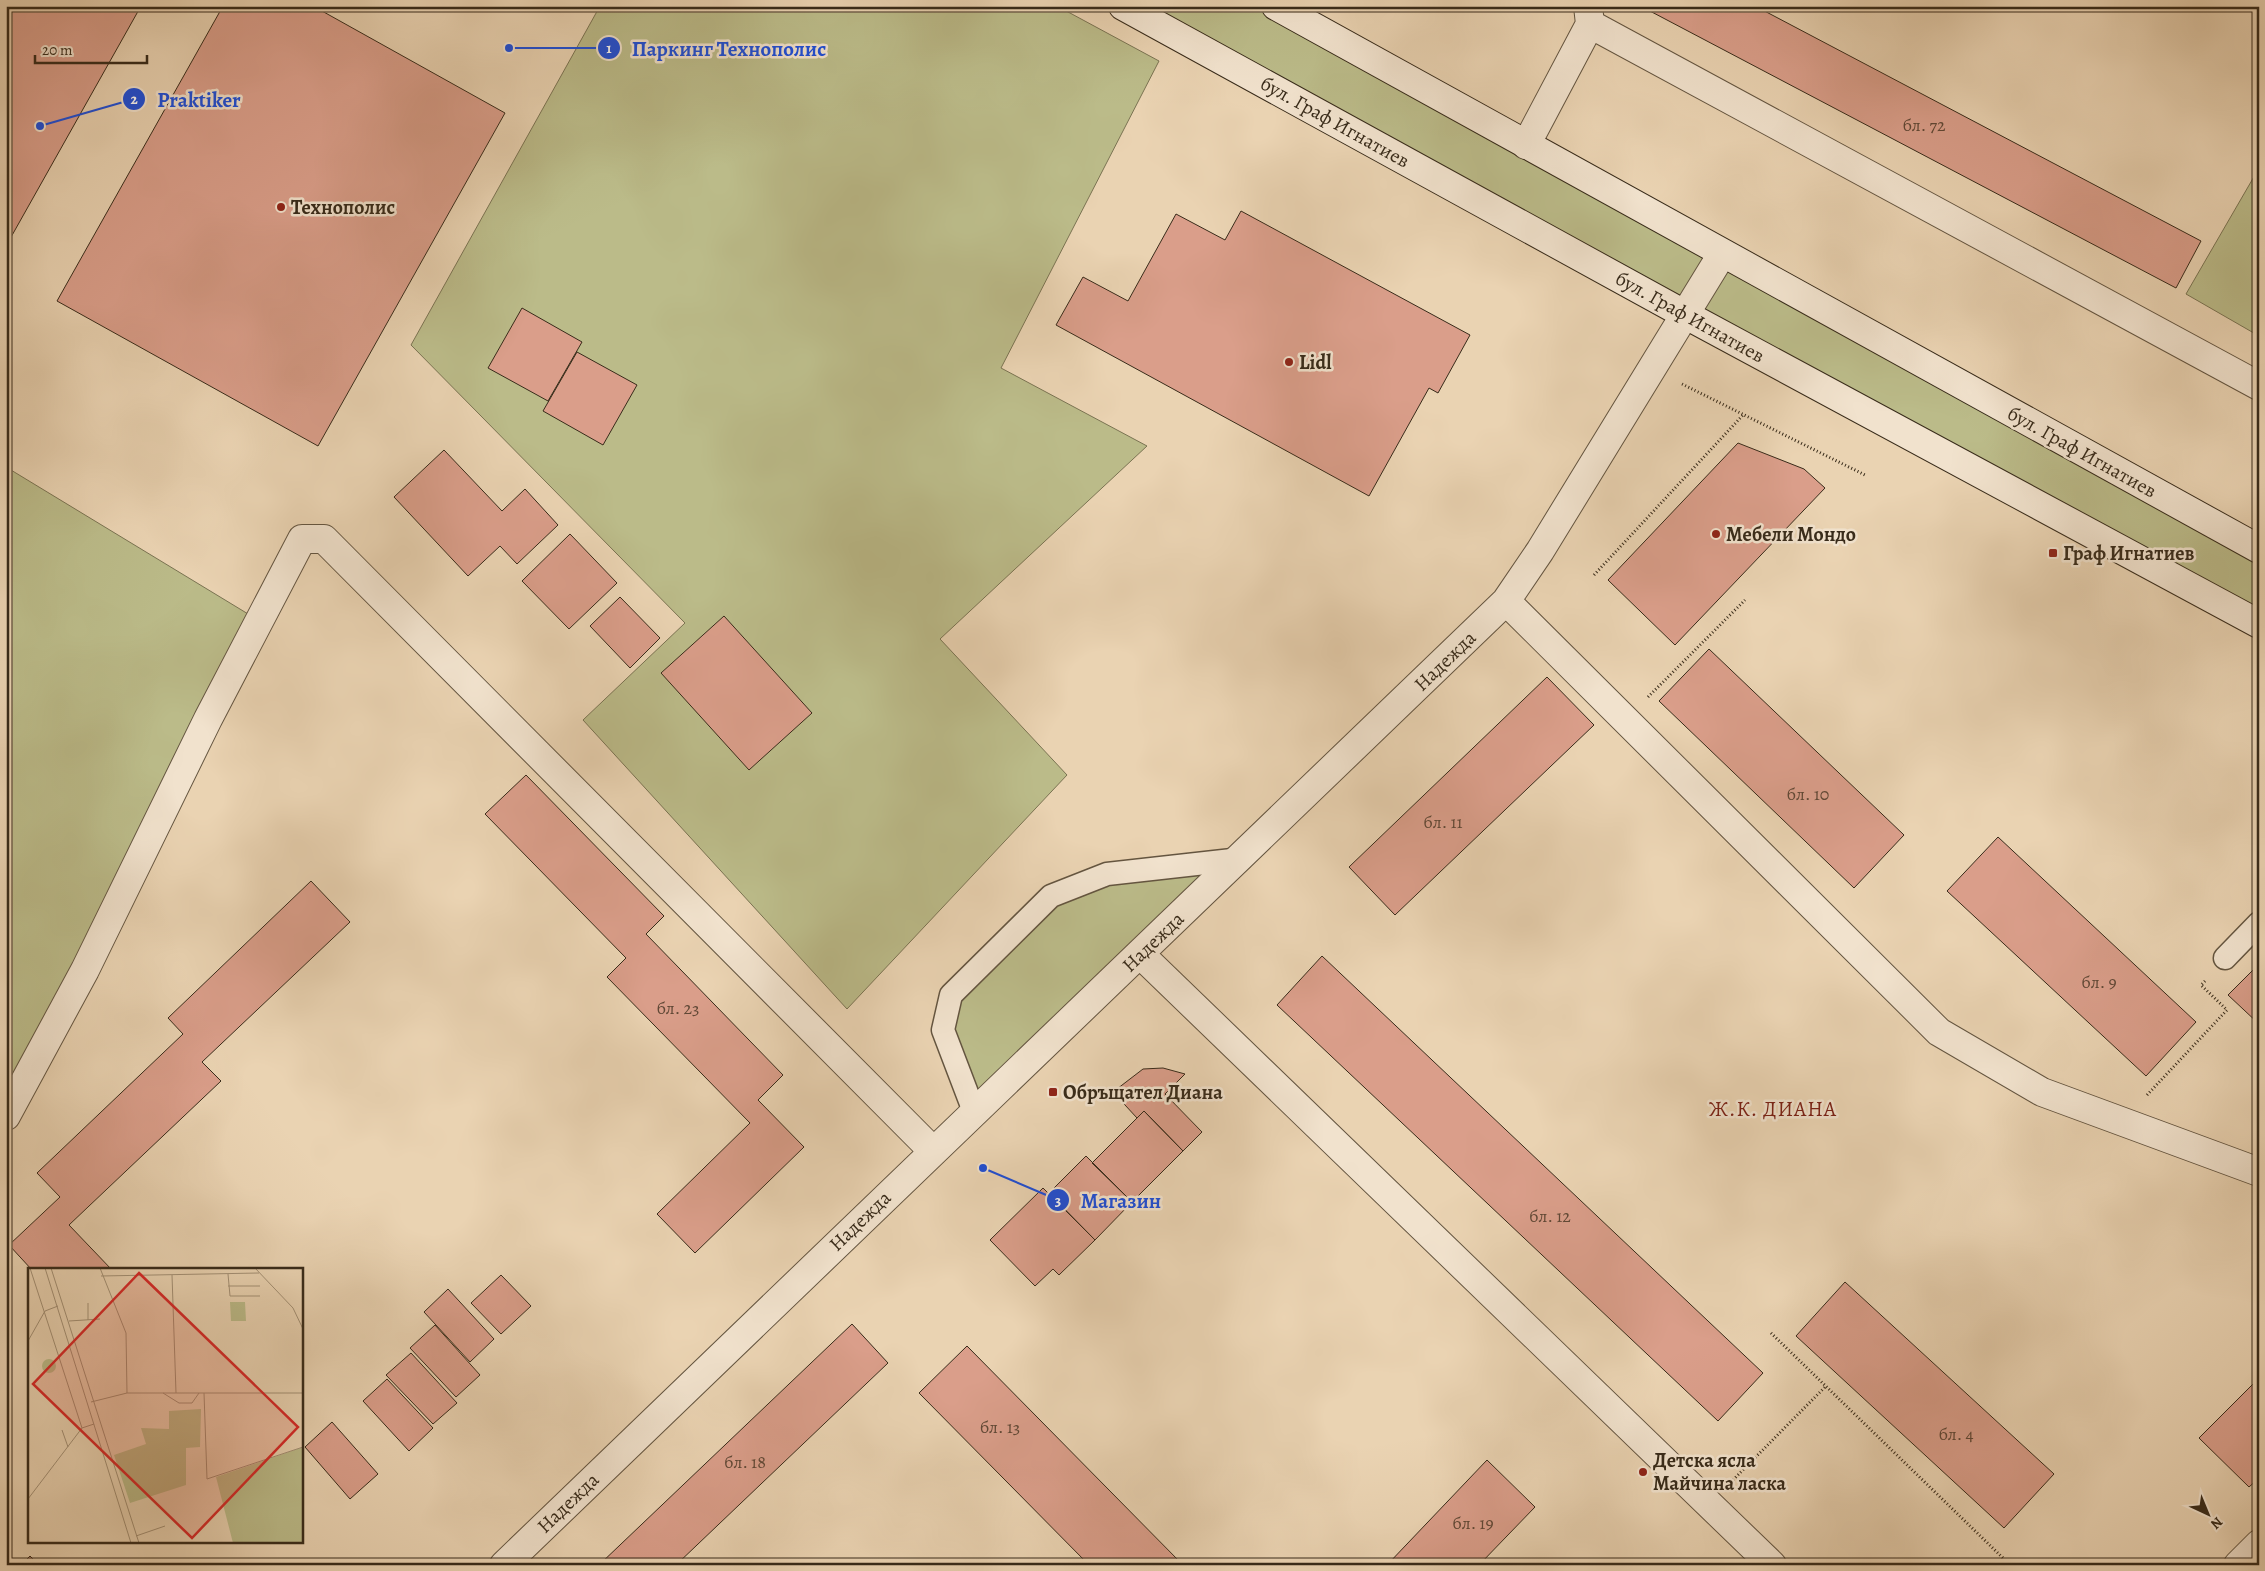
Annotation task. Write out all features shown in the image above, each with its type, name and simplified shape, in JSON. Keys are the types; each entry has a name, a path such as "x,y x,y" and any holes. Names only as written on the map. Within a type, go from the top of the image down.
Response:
{"street":[{"name":"бул. Граф Игнатиев","path":"1124,6 1686,314 2259,624"},
{"name":"бул. Граф Игнатиев","path":"1276,6 2259,549"},
{"path":"1526,145 1589,15 2259,386"},
{"name":"Надежда","path":"504,1565 1241,859 1506,602 1722,254"},
{"path":"6,1116 85,970 208,719 302,539 324,539 933,1152"},
{"path":"1506,602 1939,1032 2042,1092 2259,1172"},
{"path":"1140,954 1772,1565"},
{"path":"2238,1565 2259,1544"}],"lane":[{"path":"974,1114 943,1030 951,995 1051,896 1106,874 1241,859"},
{"path":"2225,958 2259,923"}],"path":[{"path":"1652,369 1865,475"},
{"path":"1594,575 1743,415"},
{"path":"1625,720 1745,600"},
{"path":"2122,1121 2227,1010 2201,985 2225,958"},
{"path":"1771,1333 2003,1558"},
{"path":"1709,1504 1826,1386"}],"green space":[{"path":"600,6 1057,6 1159,61 1001,368 1147,446 940,639 1067,775 847,1009 583,720 685,623 411,345"},
{"path":"1123,6 1276,6 2259,549 2259,624"},
{"path":"2259,168 2259,336 2186,294"},
{"path":"6,467 258,620 6,1116"},
{"path":"1241,859 975,1114 943,1030 951,995 1051,896"}],"building":[{"path":"6,6 141,6 6,246"},
{"name":"Технополис","path":"223,6 313,6 505,113 318,446 57,301"},
{"path":"1649,6 1755,6 2201,241 2176,288 1648,10"},
{"name":"Lidl","path":"1241,211 1470,335 1438,393 1429,388 1369,496 1056,325 1083,277 1128,301 1176,214 1225,240"},
{"path":"522,308 582,342 548,401 488,368"},
{"path":"577,352 637,385 603,445 543,411"},
{"name":"Мебели Мондо","path":"1738,443 1804,469 1825,488 1675,645 1608,580"},
{"path":"444,450 502,511 525,489 558,525 517,564 500,546 468,576 394,497"},
{"path":"570,534 617,583 569,629 522,581"},
{"path":"620,597 660,638 630,668 590,626"},
{"path":"724,616 812,713 749,770 661,673"},
{"path":"1709,649 1904,835 1854,888 1659,701"},
{"path":"1547,677 1594,725 1395,915 1349,867"},
{"path":"526,775 664,916 646,934 783,1075 758,1100 804,1147 695,1253 657,1214 750,1123 607,977 626,958 485,814"},
{"path":"1998,837 2196,1022 2146,1076 1947,891"},
{"path":"311,881 350,922 202,1062 221,1081 69,1225 110,1268 30,1268 9,1245 60,1197 37,1173 183,1034 168,1018"},
{"path":"1322,956 1763,1373 1718,1421 1277,1005"},
{"path":"2259,964 2259,1024 2228,995"},
{"path":"1163,1068 1185,1074 1165,1094 1202,1132 1183,1151 1144,1111 1137,1118 1113,1092 1143,1069"},
{"path":"1144,1111 1183,1151 1132,1202 1092,1163"},
{"path":"1086,1156 1132,1202 1095,1240 1049,1193"},
{"path":"1043,1188 1095,1240 1059,1275 1053,1269 1035,1286 990,1240"},
{"path":"501,1275 531,1306 501,1334 471,1303"},
{"path":"1845,1282 2054,1474 2004,1528 1796,1336"},
{"path":"448,1289 494,1339 470,1362 424,1312"},
{"path":"852,1324 888,1363 676,1565 599,1565"},
{"path":"435,1325 480,1375 456,1397 410,1348"},
{"path":"967,1346 1181,1563 1180,1565 1089,1565 919,1393"},
{"path":"411,1353 457,1403 433,1424 386,1375"},
{"path":"2259,1378 2259,1478 2249,1487 2199,1438"},
{"path":"387,1379 433,1428 409,1451 363,1401"},
{"path":"332,1422 378,1474 350,1499 305,1447"},
{"path":"1487,1460 1535,1507 1479,1565 1387,1565"},
{"path":"30,1556 39,1565 21,1565"}],"place":[{"name":"Паркинг Технополис","path":"509,48"},
{"name":"Praktiker","path":"40,126"},
{"name":"Технополис","path":"281,207"},
{"name":"Lidl","path":"1289,362"},
{"name":"Мебели Мондо","path":"1716,534"},
{"name":"Граф Игнатиев","path":"2053,553"},
{"name":"Обръщател Диана","path":"1053,1092"},
{"name":"Магазин","path":"983,1168"},
{"name":"Детска ясла Майчина ласка","path":"1643,1472"}],"district":[{"name":"Ж.К. ДИАНА","path":"1773,1109"}]}
